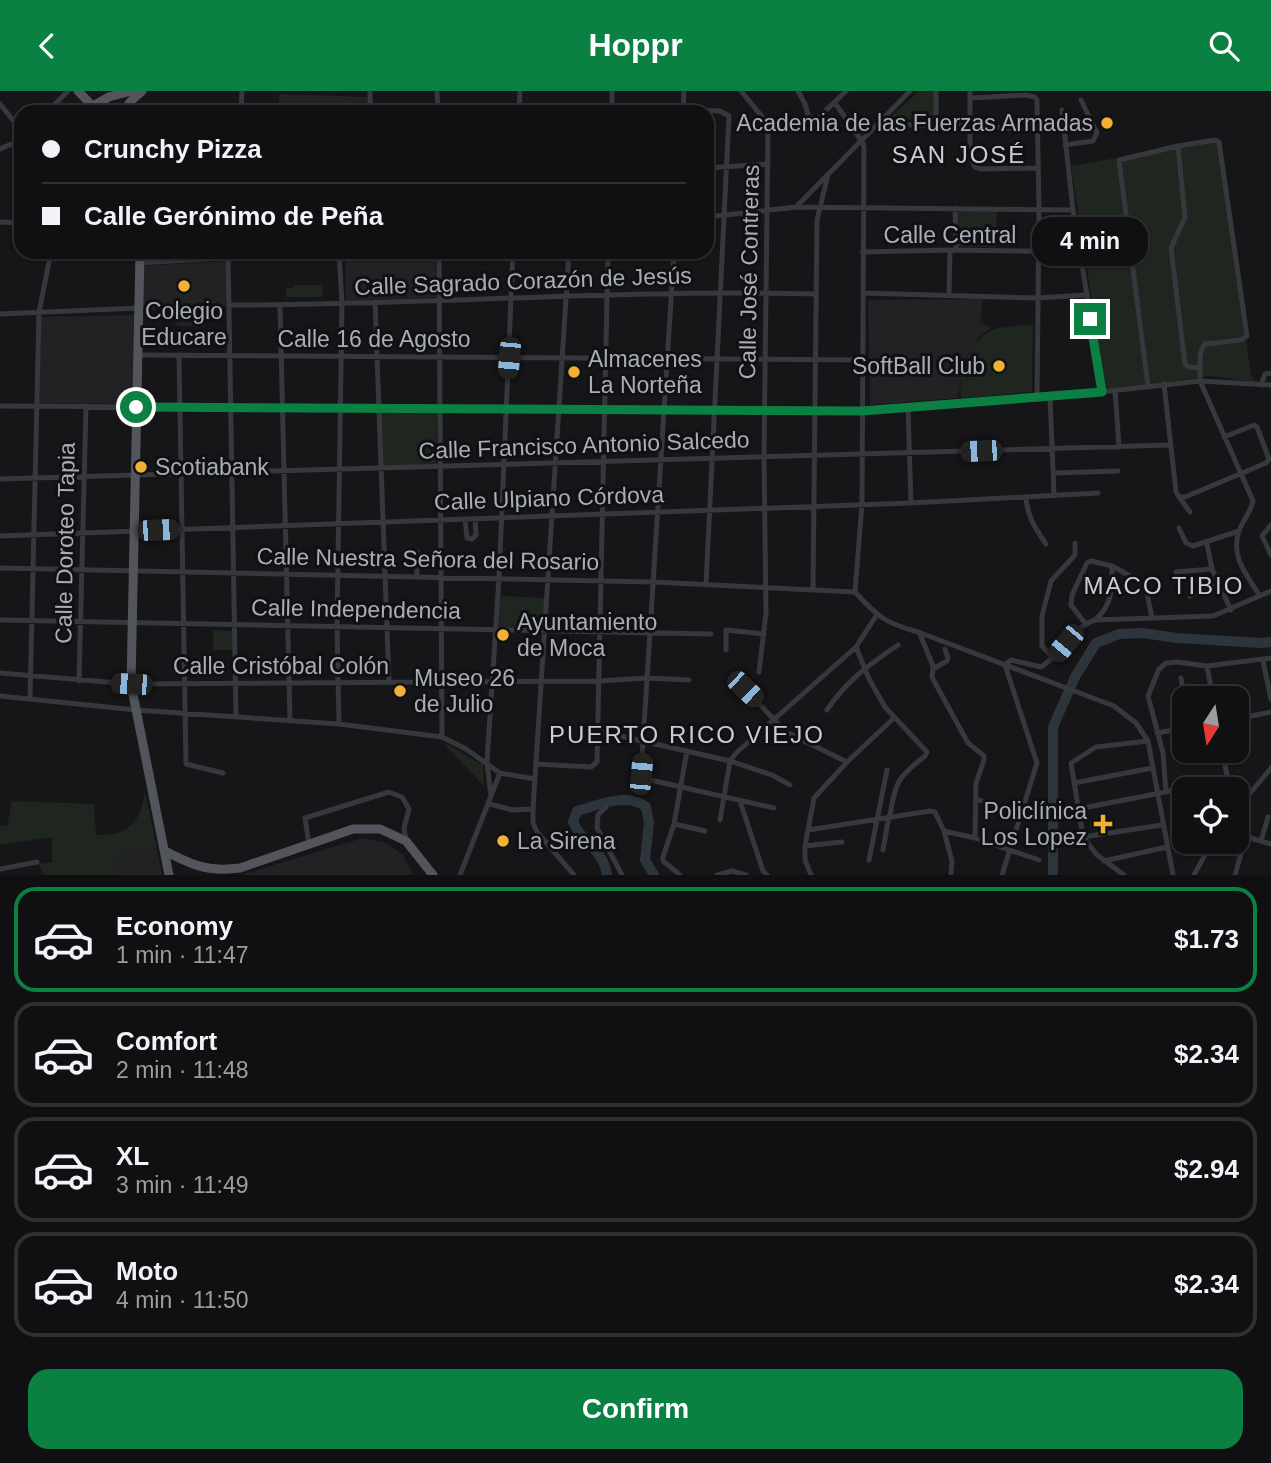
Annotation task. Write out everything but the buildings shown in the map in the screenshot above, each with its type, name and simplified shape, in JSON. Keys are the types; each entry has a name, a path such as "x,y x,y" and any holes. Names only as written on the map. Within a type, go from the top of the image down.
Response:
{"main road":[{"path":"78,91 92,105"},
{"path":"100,105 109,97 131,91"},
{"path":"128,105 142,91"},
{"path":"140,259 131,684 169,875"},
{"path":"165,851 203,869 221,870 240,868 353,829 380,829 406,841 433,875"}],"street":[{"path":"54,105 68,91"},
{"name":"Calle José Contreras","path":"741,91 764,119 768,129 765,586 764,634 759,672"},
{"path":"798,91 808,115 813,120 820,118 846,91"},
{"path":"797,207 910,91"},
{"path":"936,91 936,125"},
{"path":"1037,398 1039,208 1038,104 1035,97 1026,95 970,95 970,156 975,167 1038,168"},
{"path":"1066,145 1093,141 1096,138 1097,133 1081,100"},
{"path":"835,103 864,148 862,504 855,591 876,615 895,626 918,632 1085,694 1114,706 1136,723 1148,741 1173,875"},
{"path":"0,104 14,121"},
{"path":"1062,110 1073,210 1102,392"},
{"path":"706,584 730,120 727,113 714,112"},
{"path":"877,125 971,125 1038,131"},
{"path":"1147,386 1119,160 1210,139 1219,142 1247,336 1205,344 1200,356 1200,381 1253,501 1239,531 1236,546 1240,565 1260,596"},
{"path":"1178,146 1185,217 1171,248 1185,364 1201,368"},
{"path":"714,168 768,164"},
{"path":"813,588 817,220 828,175"},
{"path":"811,192 811,207 817,220"},
{"path":"714,217 797,207 1073,210"},
{"path":"949,295 955,208"},
{"name":"Calle Central","path":"862,252 1079,251"},
{"path":"30,699 34,621 39,311 50,259"},
{"path":"140,263 184,259"},
{"path":"228,259 236,717"},
{"path":"339,724 337,627 342,304 340,259"},
{"path":"439,259 442,737"},
{"path":"491,800 487,762 499,578 513,259"},
{"path":"569,259 533,823 537,832 574,875"},
{"path":"536,764 595,766 598,731 608,259"},
{"path":"674,259 641,774 643,777 680,787 774,808"},
{"name":"Calle Sagrado Corazón de Jesús","path":"230,305 720,293 816,294"},
{"path":"863,293 1037,298 1086,295"},
{"path":"375,302 379,469 389,683"},
{"path":"280,305 290,720"},
{"path":"0,314 139,308"},
{"name":"Calle 16 de Agosto","path":"137,355 863,361"},
{"path":"179,355 187,766 223,773"},
{"path":"1261,385 1265,374 1271,373"},
{"path":"0,406 862,411 1050,397 1200,381 1271,385"},
{"path":"1164,384 1176,492 1190,512"},
{"path":"1115,390 1119,447"},
{"path":"1050,397 1054,494"},
{"name":"Calle Doroteo Tapia","path":"79,681 86,406"},
{"path":"908,408 911,503"},
{"path":"1179,497 1185,497 1266,463 1269,459 1257,427 1250,425 1224,437"},
{"name":"Calle Francisco Antonio Salcedo","path":"0,479 1170,446"},
{"path":"1054,473 1118,471"},
{"name":"Calle Ulpiano Córdova","path":"0,536 911,503 1098,493"},
{"path":"1026,497 1027,511 1032,523 1046,544"},
{"path":"465,519 467,538 472,539 476,534 475,519"},
{"path":"1271,525 1262,536 1271,555"},
{"path":"1179,528 1186,543 1190,545 1206,544 1239,531"},
{"path":"1054,659 1042,646 1042,616 1051,581 1074,555 1075,543"},
{"path":"1206,544 1218,585 1231,610"},
{"path":"416,576 417,552"},
{"path":"1085,623 1071,605 1072,595 1087,563 1095,561 1112,566 1145,584 1152,617"},
{"path":"1095,621 1111,600 1112,566"},
{"name":"Calle Nuestra Señora del Rosario","path":"0,568 600,580 855,591"},
{"path":"1176,572 1212,569"},
{"path":"1190,596 1218,585"},
{"path":"1005,665 1012,660 1041,667 1054,659 1085,623 1152,617 1205,617 1231,610 1271,591"},
{"path":"720,820 730,761 736,753 856,647 876,615"},
{"name":"Calle Independencia","path":"0,620 711,633"},
{"path":"726,650 726,630 764,634"},
{"path":"918,632 933,669 932,677 968,743 984,756 976,783 975,838"},
{"path":"828,710 839,692 864,669 898,645"},
{"path":"856,647 864,669 885,707 927,752 926,756 898,780 883,850"},
{"path":"933,669 947,661 945,649"},
{"path":"1166,793 1163,753 1148,696 1159,669 1166,663 1207,666 1271,658"},
{"path":"1263,661 1271,699"},
{"path":"1002,875 1037,763 1005,665"},
{"path":"1207,666 1211,686"},
{"name":"Calle Cristóbal Colón","path":"0,673 131,684 441,683 648,678 689,680"},
{"path":"1181,678 1182,686"},
{"path":"745,689 786,732 847,762"},
{"path":"0,696 136,710 339,724 442,737 487,762 500,773 535,779"},
{"path":"1250,716 1271,712"},
{"path":"811,875 805,860 805,846 814,798 847,762 894,718"},
{"path":"1157,733 1172,730"},
{"path":"598,731 730,761 772,775 790,785"},
{"path":"1124,875 1104,862 1083,837 1071,763 1096,747 1148,741"},
{"path":"680,875 663,861 674,824 687,751"},
{"path":"1074,783 1152,768"},
{"path":"1249,795 1271,768"},
{"path":"869,860 887,770"},
{"path":"460,875 500,773"},
{"path":"309,844 304,818 387,792 402,796 409,809 404,828 406,841"},
{"path":"1079,809 1172,792"},
{"path":"976,799 1021,814"},
{"path":"491,800 512,810 533,809"},
{"path":"740,801 763,871 767,875"},
{"path":"606,807 598,815 597,828 622,875"},
{"path":"808,830 890,816 935,812 944,831 952,861 951,873"},
{"path":"1261,841 1268,817"},
{"path":"674,824 705,831"},
{"path":"1083,837 1162,825"},
{"path":"944,831 975,838 1039,860"},
{"path":"1249,837 1271,844"},
{"path":"805,846 842,842"},
{"path":"1104,862 1167,847"},
{"path":"1194,875 1205,854"},
{"path":"1235,875 1241,854"},
{"path":"0,869 37,862"},
{"path":"11,867 13,875"},
{"path":"717,875 732,871 746,875"}],"shaded area":[{"path":"919,91 934,91 934,119 887,120"},
{"path":"279,94 367,97 367,105 279,105"},
{"path":"1217,140 1251,375 1256,382 1210,376 1106,391 1071,166"},
{"path":"957,210 997,211 996,247 958,247"},
{"path":"345,259 435,259 437,297 346,301"},
{"name":"Colegio Educare","path":"226,261 227,306 206,307 205,327 176,326 174,309 141,310 141,266"},
{"path":"293,285 323,285 322,297 286,297 286,288 293,288"},
{"path":"983,299 980,322 992,327 979,337 963,364 958,398 870,405 868,300"},
{"path":"135,315 134,404 39,403 41,317"},
{"name":"SoftBall Club","path":"1033,325 1032,392 961,398 961,380 966,361 981,337 999,328"},
{"path":"381,412 437,412 436,464 381,467"},
{"path":"500,596 545,598 543,628 499,627"},
{"path":"213,630 233,631 233,650 213,650"},
{"path":"447,744 483,765 484,786 446,746"},
{"path":"145,791 157,849 115,856 119,875 44,875 39,864 57,861 52,861 52,837 0,845 0,826 7,826 12,801 94,804 96,835 107,835 125,830 131,825 140,812"},
{"path":"363,838 386,843 403,855 413,875 241,875"},
{"path":"157,849 162,875 44,875 39,864"}],"waterway":[{"path":"1053,875 1053,727 1075,677 1096,643 1119,634 1143,633 1177,638 1271,642"},
{"path":"607,875 601,859 573,822 577,811 621,800 630,800 646,807 649,822 645,860 654,875"}],"place":[{"name":"Academia de las Fuerzas Armadas","path":"1107,123"},
{"name":"Colegio Educare","path":"184,286"},
{"name":"SoftBall Club","path":"999,366"},
{"name":"Almacenes La Norteña","path":"574,372"},
{"name":"Scotiabank","path":"141,467"},
{"name":"Ayuntamiento de Moca","path":"503,635"},
{"name":"Museo 26 de Julio","path":"400,691"},
{"name":"Policlínica Los Lopez","path":"1103,824"},
{"name":"La Sirena","path":"503,841"}],"district":[{"name":"SAN JOSÉ","path":"959,154"},
{"name":"MACO TIBIO","path":"1164,585"},
{"name":"PUERTO RICO VIEJO","path":"687,734"}],"route":[{"path":"136,407 862,411 1102,392 1090,319"}]}
